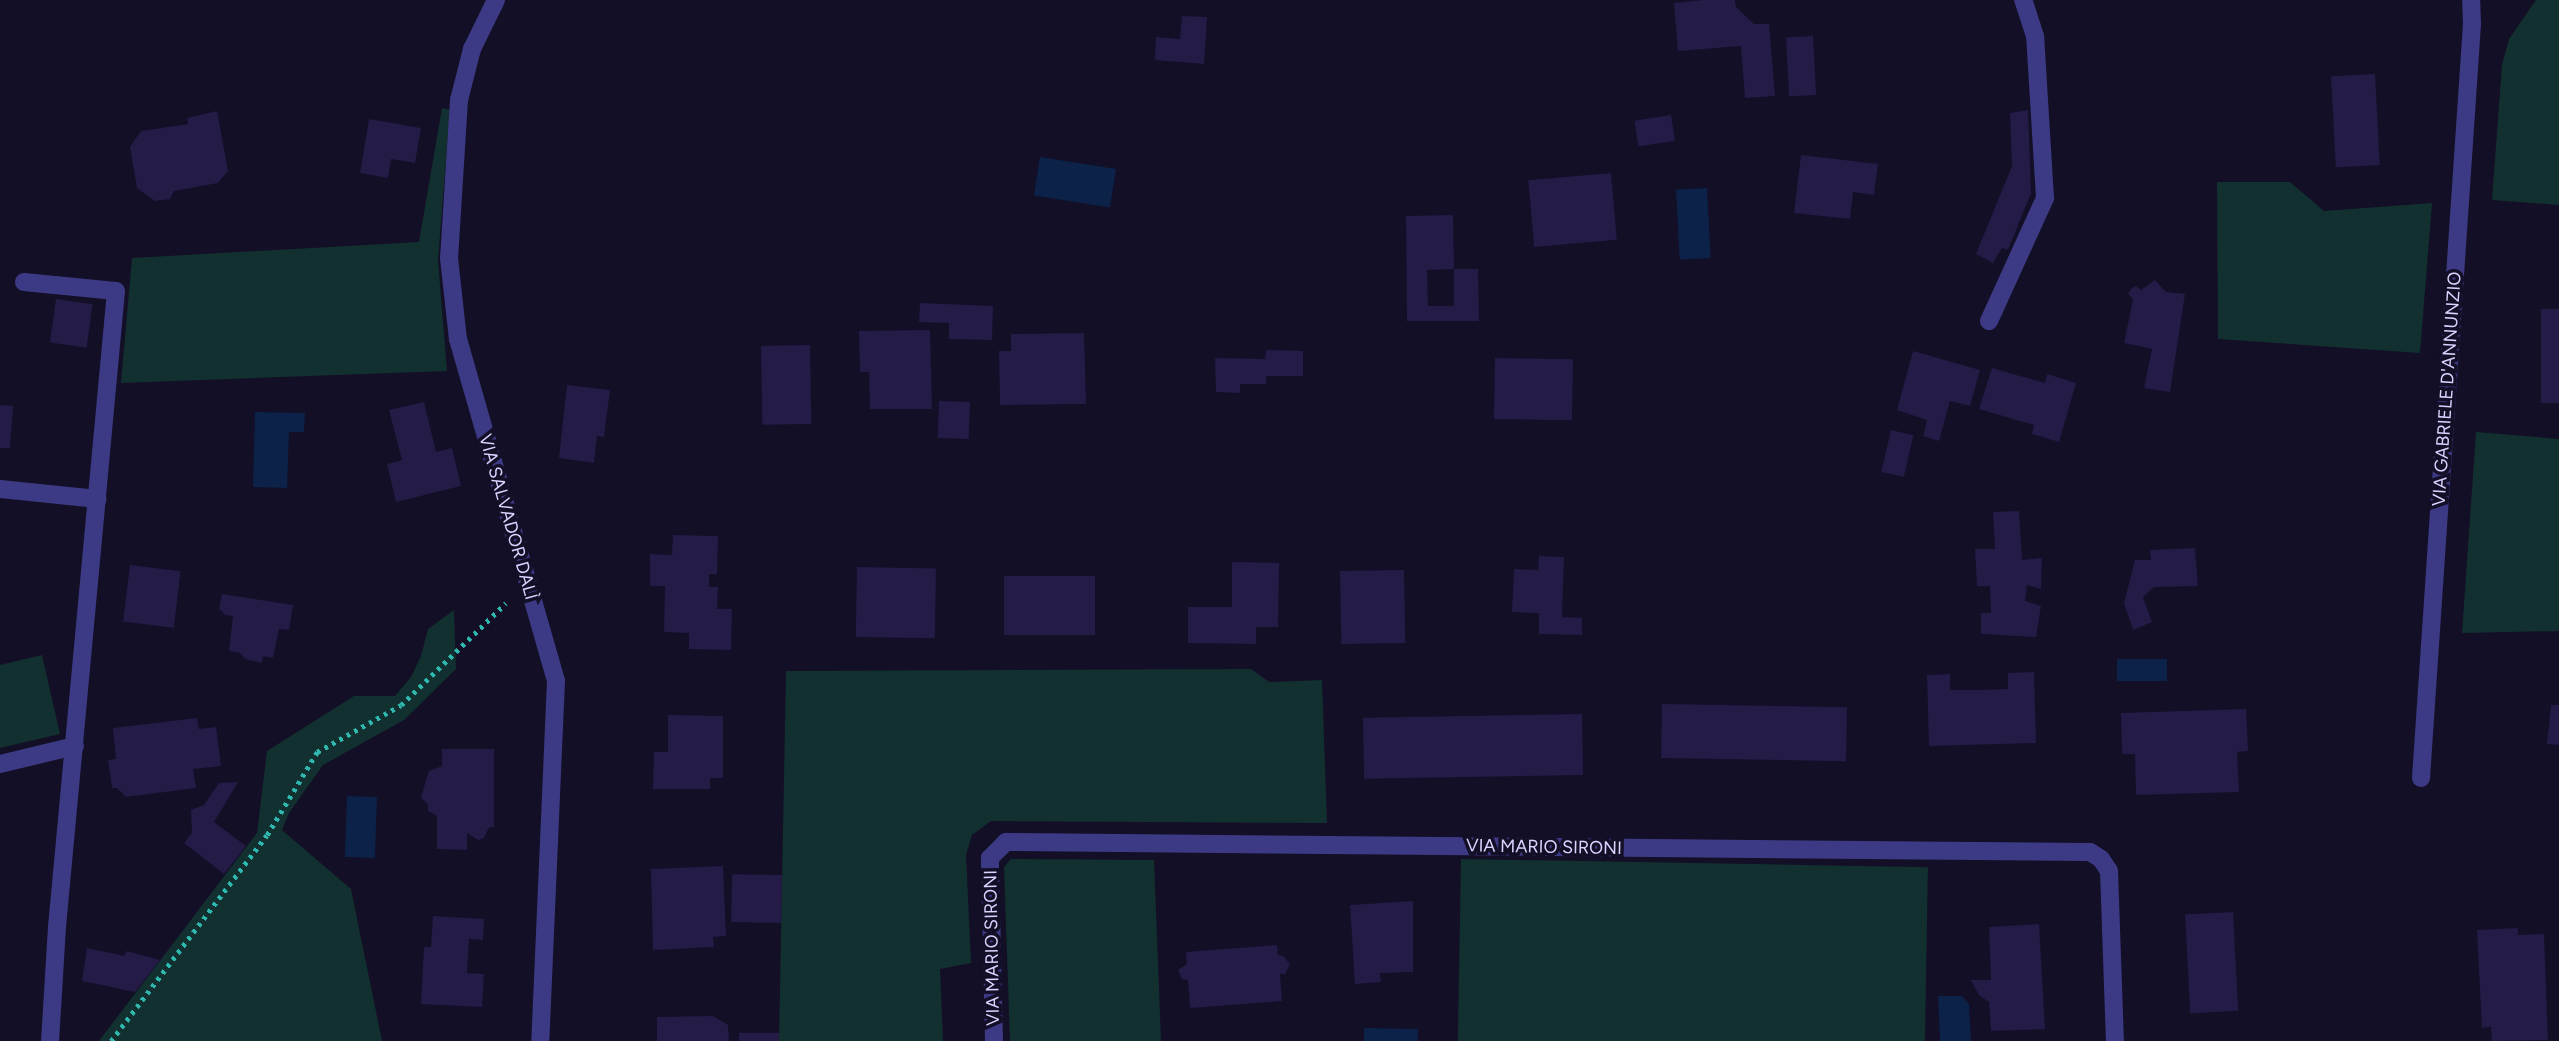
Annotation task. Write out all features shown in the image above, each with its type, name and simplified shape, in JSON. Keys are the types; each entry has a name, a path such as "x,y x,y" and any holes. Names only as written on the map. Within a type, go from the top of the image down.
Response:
{"street":[{"name":"VIA SALVADOR DALÌ","path":"496,0 472,49 458,100 449,258 458,338 555,681 540,1041"},
{"path":"1989,321 2045,198 2035,36 2023,0"},
{"name":"VIA GABRIELE D'ANNUNZIO","path":"2421,778 2471,38 2471,0"},
{"path":"24,282 116,291 56,940 50,1041"},
{"path":"0,489 97,499"},
{"path":"0,764 75,746"},
{"name":"VIA MARIO SIRONI","path":"994,1041 990,858 1006,842 2090,852 2101,859 2109,871 2115,1041"}],"path":[{"path":"111,1041 267,835 317,752 401,705 526,585"}],"green space":[{"path":"2536,0 2559,0 2559,205 2492,200 2502,65 2509,39"},
{"path":"442,108 450,110 438,260 447,371 121,383 132,258 419,242"},
{"path":"2217,182 2290,182 2324,211 2432,203 2420,353 2218,339"},
{"path":"2476,432 2559,439 2559,631 2462,633"},
{"path":"454,610 456,669 404,720 323,765 289,813 282,830 351,889 382,1041 99,1041 257,833 267,751 354,696 395,696 411,677 421,656 428,629"},
{"path":"42,655 60,734 0,748 0,665"},
{"path":"1251,669 1269,682 1322,680 1327,823 991,821 972,835 966,855 971,963 940,969 943,1041 779,1041 786,671"},
{"path":"1011,859 1154,860 1161,1041 1010,1041 1004,867"},
{"path":"1461,859 1928,867 1925,1041 1458,1041"}],"water":[{"path":"1040,157 1116,169 1110,208 1034,196"},
{"path":"1707,188 1711,258 1680,260 1676,190"},
{"path":"255,412 305,413 304,432 289,432 287,488 253,487"},
{"path":"2117,659 2167,659 2167,681 2117,681"},
{"path":"347,796 377,797 375,858 345,857"},
{"path":"1938,996 1962,996 1969,1004 1971,1041 1940,1041"},
{"path":"1364,1028 1418,1029 1418,1041 1364,1041"}],"building":[{"path":"1735,0 1736,7 1754,24 1769,24 1775,96 1745,98 1741,46 1678,51 1674,3"},
{"path":"1182,16 1207,17 1204,64 1155,60 1156,37 1180,39"},
{"path":"1813,36 1816,95 1789,96 1786,37"},
{"path":"2375,74 2380,165 2336,167 2331,76"},
{"path":"2028,110 2031,193 2008,250 2002,248 1993,263 1976,254 2012,166 2010,113"},
{"path":"217,111 228,171 218,183 174,191 170,199 155,201 137,188 130,147 141,131 188,124 187,118"},
{"path":"1671,115 1675,141 1639,146 1634,121"},
{"path":"369,119 421,128 415,163 391,159 388,178 360,173"},
{"path":"1801,155 1878,164 1874,195 1853,192 1850,219 1794,213"},
{"path":"1611,173 1617,240 1534,247 1528,180"},
{"path":"1453,215 1454,269 1478,269 1479,321 1407,321 1406,216","holes":["1454,269 1454,306 1428,306 1427,270"]},
{"path":"2155,280 2166,292 2185,294 2170,392 2144,388 2152,349 2124,343 2133,300 2128,293 2136,286 2141,290"},
{"path":"56,299 93,304 87,348 50,343"},
{"path":"920,303 993,306 992,340 949,339 949,323 919,322"},
{"path":"2541,309 2559,309 2559,403 2541,403"},
{"path":"930,330 932,409 870,409 869,372 860,372 859,331"},
{"path":"1084,333 1086,404 1000,405 999,351 1011,351 1011,334"},
{"path":"810,345 811,424 762,425 761,346"},
{"path":"1266,350 1303,351 1303,376 1266,376 1266,384 1240,384 1240,393 1216,392 1215,358 1265,359"},
{"path":"1913,351 1980,370 1970,406 1950,401 1939,441 1923,436 1927,420 1897,410"},
{"path":"1495,358 1573,359 1572,420 1494,419"},
{"path":"1992,368 2045,383 2047,374 2076,383 2059,442 2032,434 2034,425 1979,409"},
{"path":"567,385 610,390 604,437 597,436 594,463 559,458"},
{"path":"939,401 970,402 969,439 938,438"},
{"path":"424,402 436,452 452,448 461,486 396,502 387,464 402,460 389,410"},
{"path":"0,405 13,406 10,448 0,448"},
{"path":"1891,430 1913,435 1904,477 1881,472"},
{"path":"2019,511 2022,560 2042,558 2041,589 2027,585 2025,601 2041,606 2036,637 1981,634 1981,613 1991,613 1990,586 1977,586 1975,549 1995,549 1993,512"},
{"path":"673,535 718,536 717,574 709,574 709,587 718,587 717,609 732,609 731,650 689,649 689,633 664,632 665,586 650,586 650,554 672,555"},
{"path":"2195,548 2198,586 2154,587 2143,597 2152,622 2133,630 2124,603 2135,560 2151,560 2150,550"},
{"path":"1539,556 1564,557 1562,617 1582,618 1582,635 1539,634 1539,613 1512,612 1514,569 1538,570"},
{"path":"1232,562 1279,563 1278,627 1256,627 1256,644 1188,643 1188,607 1232,607"},
{"path":"130,565 181,571 174,628 123,622"},
{"path":"857,567 936,568 935,638 856,637"},
{"path":"1404,570 1405,643 1341,644 1340,571"},
{"path":"1004,576 1095,576 1095,635 1004,635"},
{"path":"222,594 293,605 289,630 279,629 273,658 263,656 262,663 229,651 233,616 225,615 219,608"},
{"path":"2034,672 2036,743 1929,746 1927,675 1950,674 1950,690 1982,690 2008,689 2008,673"},
{"path":"1662,704 1847,707 1846,761 1661,758"},
{"path":"2551,705 2559,705 2559,745 2547,744"},
{"path":"2246,709 2248,751 2237,752 2239,792 2136,795 2135,754 2122,754 2121,713"},
{"path":"1582,714 1583,775 1364,779 1363,718"},
{"path":"668,715 723,716 723,778 710,778 710,789 653,789 654,752 668,752"},
{"path":"197,718 199,729 216,727 221,766 193,769 196,788 126,797 117,788 112,788 108,760 116,759 113,728"},
{"path":"442,749 494,749 494,827 489,827 484,838 478,840 467,833 467,850 437,849 437,816 428,811 428,805 421,797 429,771 442,766"},
{"path":"238,782 214,822 246,846 224,874 184,843 192,833 191,810 204,805 219,783"},
{"path":"723,866 726,936 713,937 714,947 653,950 651,869"},
{"path":"732,874 782,875 781,923 731,922"},
{"path":"1413,901 1413,972 1380,973 1381,982 1355,984 1350,905"},
{"path":"2233,912 2238,1011 2190,1013 2185,915"},
{"path":"433,916 484,919 483,940 469,939 467,973 484,974 482,1007 421,1004 424,947 431,947"},
{"path":"2039,924 2045,1029 1991,1031 1989,1002 1979,995 1971,980 1991,980 1989,927"},
{"path":"2518,928 2518,935 2544,934 2548,1040 2492,1041 2491,1027 2482,1028 2477,930"},
{"path":"1277,945 1278,955 1283,956 1290,964 1285,974 1280,974 1282,1001 1190,1008 1188,980 1182,979 1178,970 1187,964 1186,952"},
{"path":"87,948 124,956 127,951 160,960 135,992 82,981"},
{"path":"713,1016 728,1025 729,1041 657,1041 657,1017"},
{"path":"739,1033 779,1033 779,1041 739,1041"}]}
